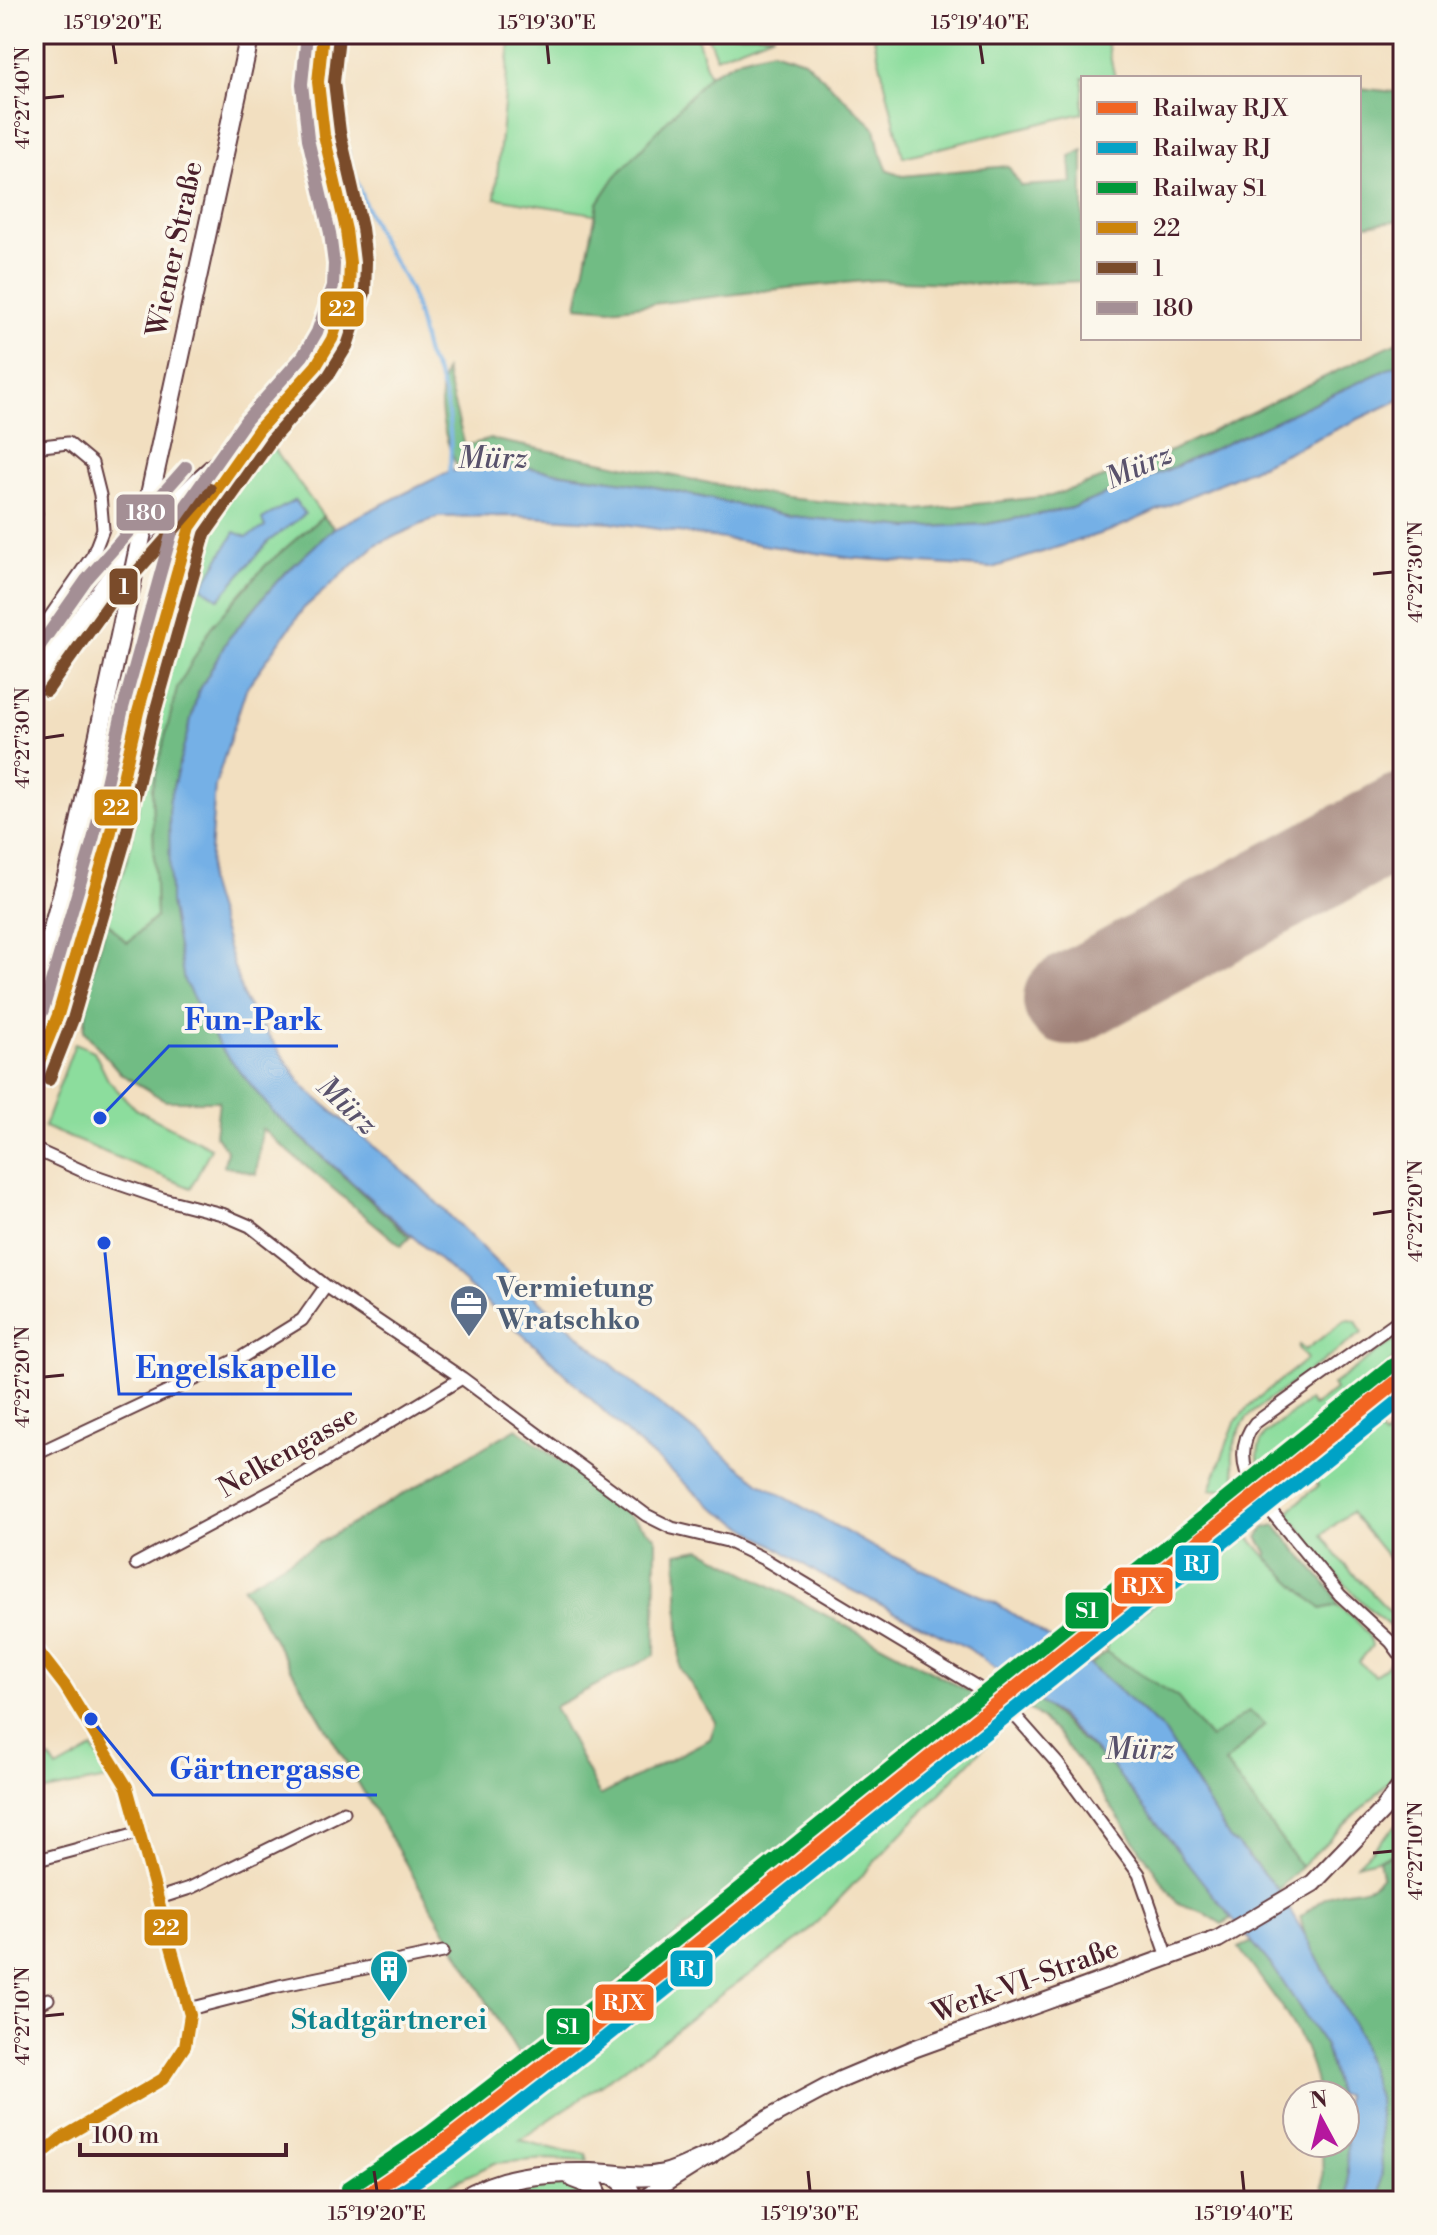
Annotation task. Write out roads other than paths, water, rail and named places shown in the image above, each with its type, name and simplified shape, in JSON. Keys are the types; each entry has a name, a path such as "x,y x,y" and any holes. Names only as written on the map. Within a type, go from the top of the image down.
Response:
{"main road":[{"name":"Wiener Straße","path":"34,998 74,851 250,34"},
{"path":"34,1074 58,1015 105,856 138,712 190,527 259,429 316,366 332,339 349,289 346,230 324,135 318,82 323,34"},
{"path":"34,682 98,591 161,518 196,480 259,429"},
{"path":"161,518 190,527"},
{"name":"Werk-VI-Straße","path":"642,2201 769,2118 840,2080 916,2048 1218,1939 1313,1883 1374,1820 1403,1783"},
{"path":"459,2201 477,2190 537,2173 641,2177 666,2174 710,2155"},
{"path":"563,2174 615,2201"},
{"path":"615,2176 625,2184 632,2201"}],"street":[{"path":"34,447 68,443 92,463 100,495 103,529 93,555 34,640"},
{"path":"34,1149 87,1173 241,1221 326,1286 462,1378 646,1515 672,1528 727,1541 764,1559 982,1690 1019,1720 1058,1764 1139,1874 1168,1957"},
{"path":"34,1455 242,1357 302,1320 326,1286"},
{"path":"1254,1488 1243,1456 1246,1438 1255,1423 1403,1317"},
{"name":"Nelkengasse","path":"136,1564 302,1475 462,1378"},
{"path":"1270,1510 1340,1595 1391,1642 1403,1658"},
{"path":"1391,1642 1403,1648"},
{"path":"34,1646 65,1686 122,1777 131,1797 189,2009 190,2024 185,2046 163,2079 60,2139 34,2161"},
{"path":"159,1898 190,1888 344,1812"},
{"path":"34,1861 141,1832"},
{"path":"189,2009 279,1986 443,1952"},
{"path":"34,2006 48,1999"}],"water":[{"name":"Mürz","path":"1403,362 1403,398 1112,530 992,568 850,558 611,522 516,516 438,517 377,544 304,608 246,689 215,786 208,882 244,1000 304,1087 417,1183 496,1262 635,1385 760,1483 875,1548 996,1603 1090,1665 1164,1731 1231,1841 1278,1890 1359,2036 1378,2098 1382,2168 1379,2201 1349,2201 1347,2159 1361,2159 1361,2079 1334,2079 1325,2046 1273,1967 1113,1768 1060,1717 968,1648 819,1574 710,1505 273,1112 220,1047 184,981 170,903 169,802 198,693 228,639 280,578 334,528 450,471 522,467 645,485 790,516 909,528 987,524 1072,508 1177,466"},
{"path":"295,500 305,514 269,541 219,599 202,587 235,532 247,537 265,527 262,519"}],"waterway":[{"path":"341,34 338,89 345,141 370,217 411,292 427,355 446,400 450,424 450,473"}],"tunnel":[{"path":"1254,1488 1270,1510"}],"rail line":[{"name":"S1","path":"348,2188 431,2132 580,2017 1393,1365"},
{"name":"RJX","path":"357,2201 440,2145 590,2030 1403,1377"},
{"name":"RJ","path":"386,2201 450,2158 600,2042 1403,1398"}],"place":[{"name":"Fun-Park","path":"100,1118"},
{"name":"Engelskapelle","path":"104,1243"},
{"name":"Vermietung Wratschko","path":"469,1338"},
{"name":"Gärtnergasse","path":"91,1719"},
{"name":"Stadtgärtnerei","path":"389,2003"}]}
